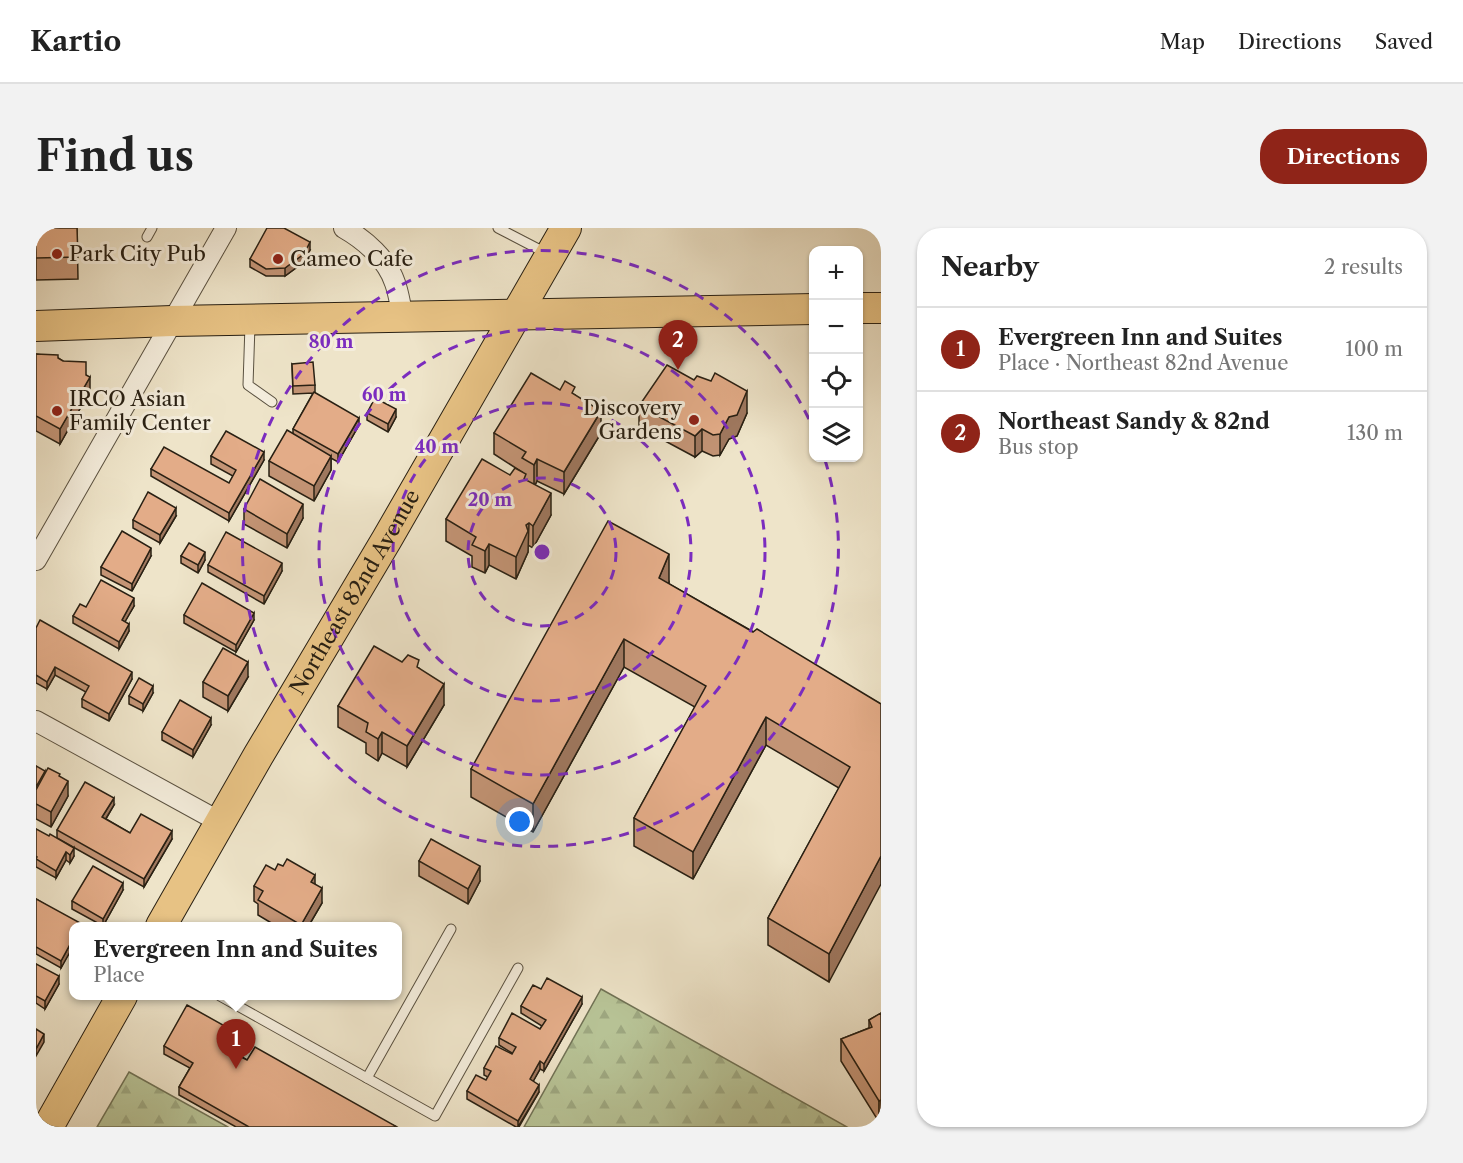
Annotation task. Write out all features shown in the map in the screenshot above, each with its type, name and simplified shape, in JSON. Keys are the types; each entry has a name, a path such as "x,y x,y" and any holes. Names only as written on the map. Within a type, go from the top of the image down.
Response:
{"main road":[{"name":"Northeast 82nd Avenue","path":"164,922 566,228"},
{"path":"863,308 881,308"},
{"path":"36,326 250,319 809,309"},
{"path":"48,1127 120,1000"}],"street":[{"path":"36,560 226,228"},
{"path":"354,231 387,266 395,282 403,316"},
{"path":"36,721 220,822"}],"lane":[{"path":"147,237 152,228"},
{"path":"498,228 550,255"},
{"path":"250,319 248,385 272,402"},
{"path":"367,1078 451,928"},
{"path":"227,1000 435,1116 518,968"}],"green space":[{"path":"601,989 847,1127 524,1127"},
{"path":"129,1072 228,1127 97,1127"}],"building":[{"path":"36,228 77,228 78,257 36,258"},
{"path":"267,228 284,228 310,242 304,254 285,268 266,269 250,259"},
{"name":"IRCO Asian Family Center","path":"36,354 58,355 58,358 63,361 86,362 86,375 90,377 60,429 36,416"},
{"path":"313,362 315,385 293,386 292,364"},
{"path":"667,365 694,380 697,376 711,381 715,373 747,391 737,415 729,417 720,434 713,435 702,429 695,436 639,406"},
{"path":"531,373 560,390 565,381 575,387 572,393 601,411 564,472 537,459 534,465 522,458 526,452 494,433"},
{"path":"314,392 359,418 338,454 293,429"},
{"path":"375,398 396,409 388,424 367,413"},
{"path":"287,430 331,456 314,486 269,461"},
{"path":"226,431 264,452 229,513 151,469 164,447 229,483 236,470 211,456"},
{"path":"482,459 510,475 515,468 526,474 524,479 551,493 533,526 529,523 526,525 528,531 516,557 489,544 485,551 472,545 476,537 446,519"},
{"path":"260,479 303,504 287,534 244,509"},
{"path":"148,492 176,508 160,535 133,520"},
{"path":"608,521 669,554 659,578 753,632 757,629 881,704 881,856 829,954 768,918 850,767 766,717 693,852 634,818 706,686 624,639 533,804 471,769"},
{"path":"122,531 151,548 132,584 101,567"},
{"path":"226,532 282,563 264,596 208,565"},
{"path":"189,543 205,552 198,565 181,556"},
{"path":"101,580 134,598 122,620 129,624 119,642 73,616 80,604 86,607"},
{"path":"202,583 254,613 236,645 184,615"},
{"path":"40,620 132,672 109,714 82,699 89,686 55,667 47,682 36,675 36,628"},
{"path":"374,646 402,662 408,655 419,660 417,667 444,684 407,746 382,732 378,739 366,732 368,723 338,706"},
{"path":"223,648 248,662 228,696 203,682"},
{"path":"139,678 153,686 143,704 129,696"},
{"path":"180,700 211,718 193,750 162,732"},
{"path":"36,766 45,771 36,787"},
{"path":"48,768 68,781 51,812 36,804 36,790"},
{"path":"85,782 114,798 102,817 130,833 141,814 172,831 144,879 57,830"},
{"path":"36,829 74,848 70,855 66,852 56,871 36,859"},
{"path":"431,839 480,866 468,889 419,861"},
{"path":"287,859 315,875 311,882 322,888 303,922 296,922 258,900 263,891 254,886 266,865 275,870 278,864 283,866"},
{"path":"93,866 123,883 103,919 72,901"},
{"path":"36,899 78,922 69,922 69,946 61,961 36,947"},
{"path":"36,964 59,976 45,1001 36,996"},
{"path":"547,978 582,997 544,1064 540,1061 530,1079 539,1085 518,1121 467,1091 476,1075 486,1080 491,1071 484,1068 496,1046 512,1054 516,1047 499,1038 512,1013 540,1029 546,1020 521,1006 533,985 541,989"},
{"path":"187,1005 248,1039 239,1056 247,1060 255,1047 397,1127 249,1127 179,1087 193,1063 164,1046"},
{"path":"881,1013 881,1100 879,1101 841,1039 872,1027 869,1020"},
{"path":"36,1029 44,1034 36,1049"}],"place":[{"name":"Park City Pub","path":"57,254"},
{"name":"Cameo Cafe","path":"278,259"},
{"name":"Northeast Sandy & 82nd","path":"678,370"},
{"name":"IRCO Asian Family Center","path":"57,411"},
{"name":"Discovery Gardens","path":"694,420"},
{"name":"Evergreen Inn and Suites","path":"236,1069"}]}
